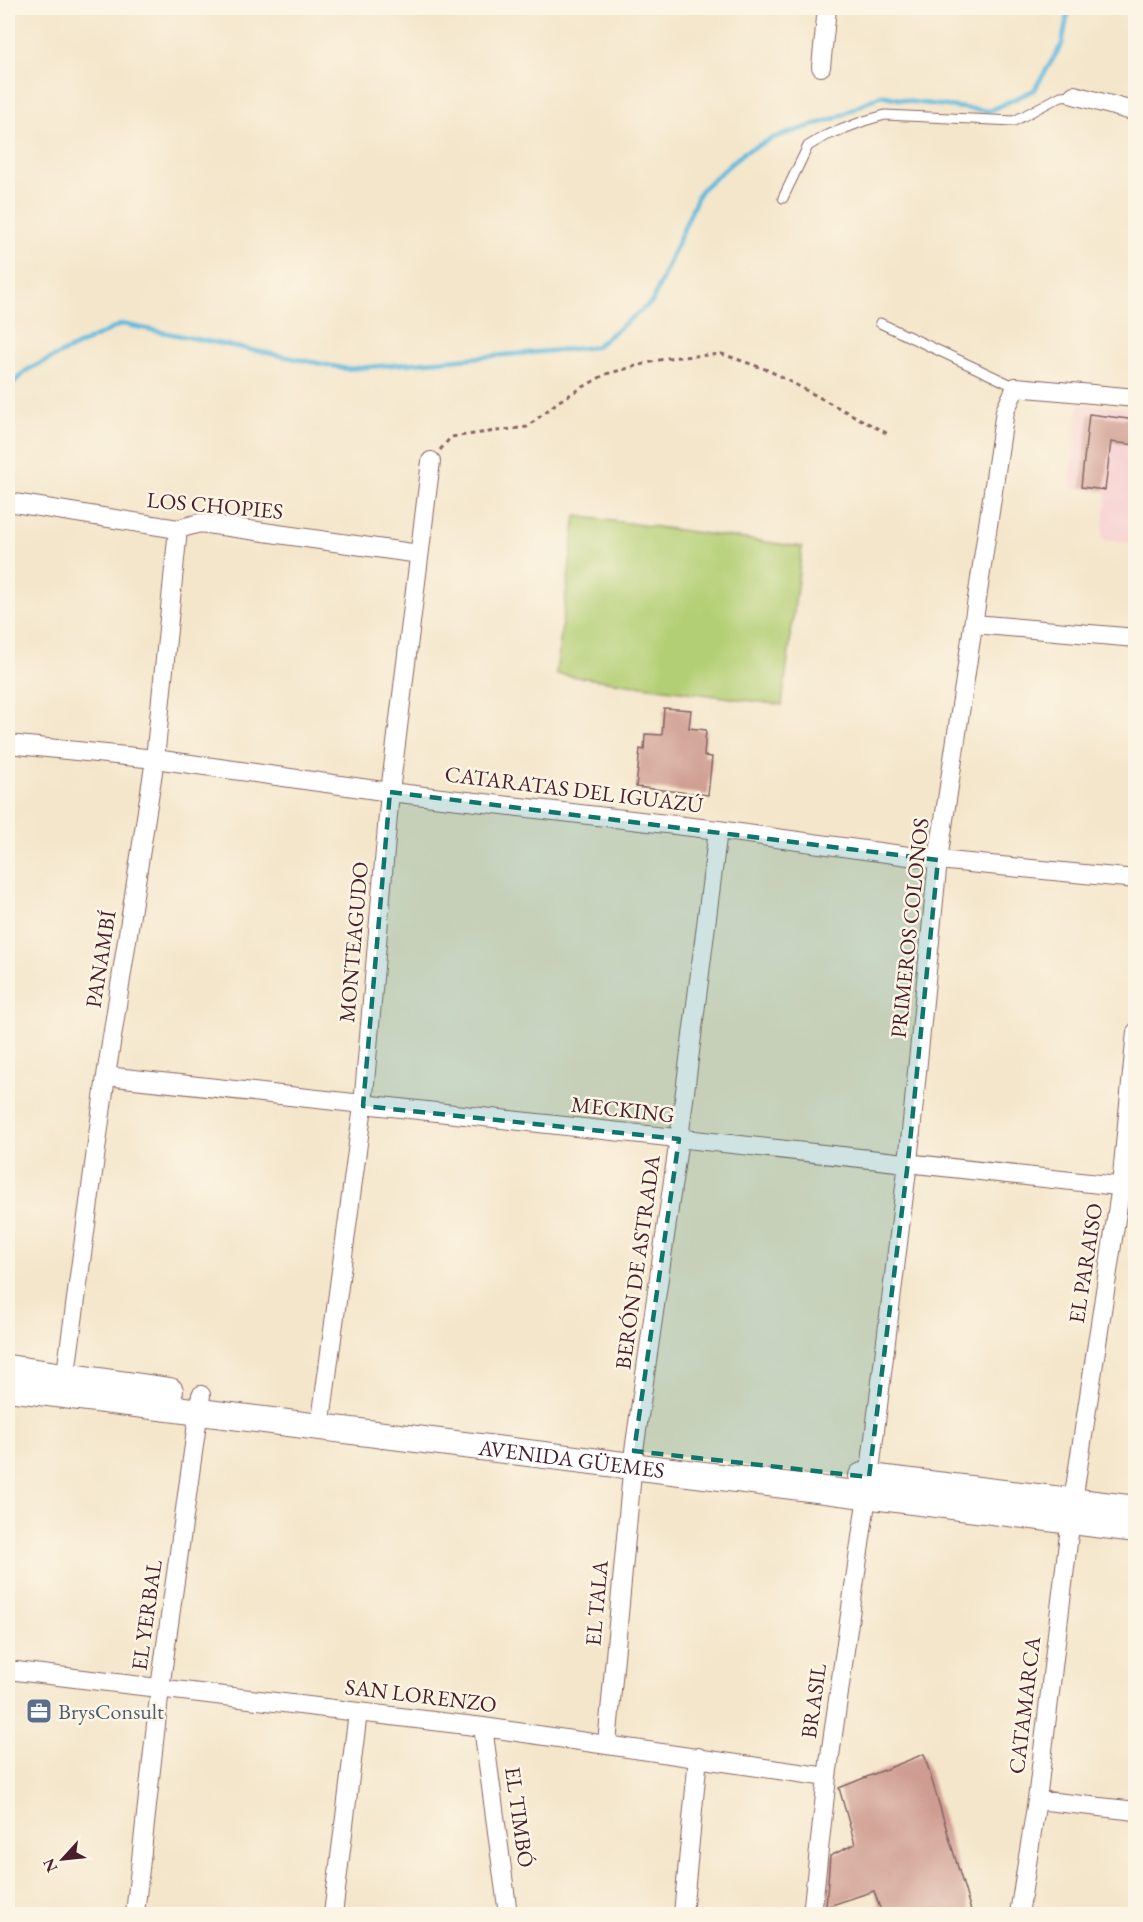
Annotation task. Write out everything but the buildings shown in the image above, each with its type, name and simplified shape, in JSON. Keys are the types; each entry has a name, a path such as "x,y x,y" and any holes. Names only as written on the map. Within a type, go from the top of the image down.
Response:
{"main road":[{"name":"AVENIDA GÜEMES","path":"8,1368 65,1386"},
{"name":"AVENIDA GÜEMES","path":"8,1388 65,1386 1072,1511 1136,1509"},
{"name":"AVENIDA GÜEMES","path":"1072,1511 1136,1530"}],"street":[{"path":"821,67 827,8"},
{"path":"1074,95 1136,112"},
{"path":"1016,387 1136,398"},
{"name":"PRIMEROS COLONOS","path":"868,1486 908,1162 938,860 1005,411 1016,387"},
{"name":"MONTEAGUDO","path":"320,1419 363,1106 390,792 431,461"},
{"name":"LOS CHOPIES","path":"8,502 178,529 200,523 419,554"},
{"name":"PANAMBÍ","path":"65,1386 106,1076 155,759 178,529"},
{"path":"974,624 1136,638"},
{"name":"CATARATAS DEL IGUAZÚ","path":"8,744 155,759 390,792 718,830 938,860 1136,879"},
{"name":"BERÓN DE ASTRADA","path":"634,1458 679,1139 718,830"},
{"name":"EL PARAISO","path":"1072,1511 1128,1187 1136,1032"},
{"name":"MECKING","path":"106,1076 363,1106 1128,1187"},
{"name":"EL YERBAL","path":"135,1914 160,1688 200,1403"},
{"name":"EL TALA","path":"607,1744 634,1458"},
{"name":"BRASIL","path":"812,1914 827,1776 868,1486"},
{"name":"CATAMARCA","path":"1019,1914 1037,1800 1072,1511"},
{"name":"SAN LORENZO","path":"8,1670 483,1726 827,1776"},
{"path":"333,1914 358,1712"},
{"name":"EL TIMBÓ","path":"483,1726 508,1914"},
{"path":"683,1914 698,1757"},
{"path":"1037,1800 1136,1811"}],"lane":[{"path":"783,198 808,146 825,136 864,121 885,116 1014,121 1061,96 1074,95"},
{"path":"880,323 1016,387"}],"path":[{"path":"431,461 451,437 527,427 559,400 606,374 667,358 722,354 768,370 890,435"}],"highlighted area":[{"path":"390,792 938,860 908,1162 869,1477 634,1451 679,1139 363,1106"}],"shaded area":[{"path":"1079,403 1135,410 1135,544 1102,540 1107,492 1070,488"}],"green space":[{"path":"576,516 802,547 782,705 556,674"}],"waterway":[{"path":"8,388 27,370 122,324 347,369 595,347 652,302 700,191 743,153 773,138 836,118 881,95 913,102 989,111 1034,90 1062,44 1069,8"}],"place":[{"name":"BrysConsult","path":"39,1711"}]}
